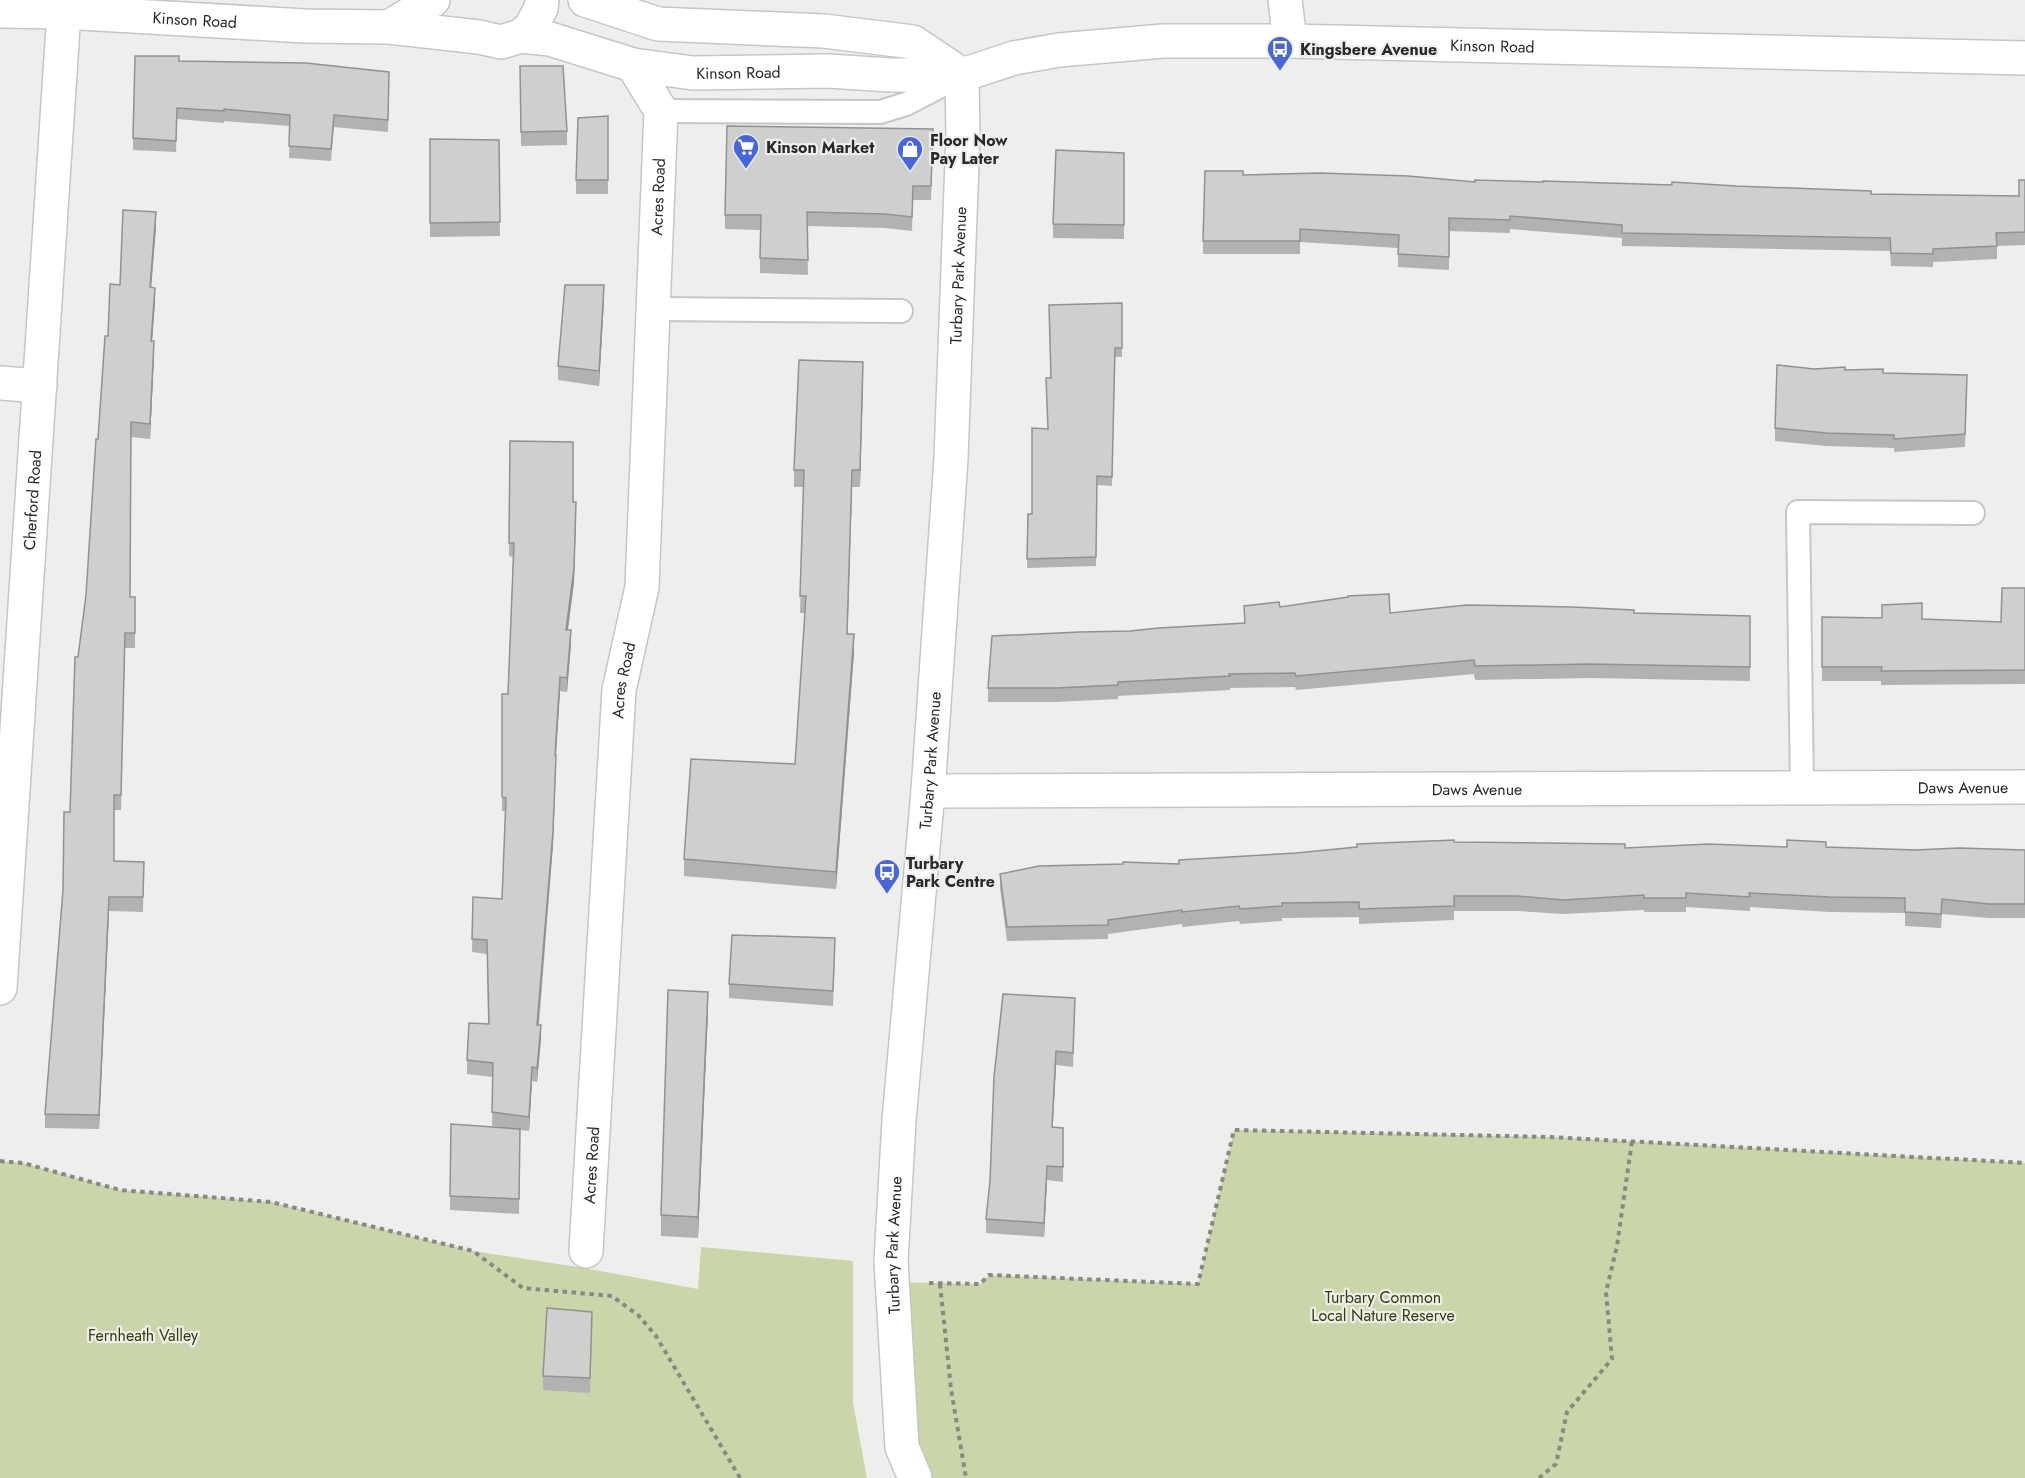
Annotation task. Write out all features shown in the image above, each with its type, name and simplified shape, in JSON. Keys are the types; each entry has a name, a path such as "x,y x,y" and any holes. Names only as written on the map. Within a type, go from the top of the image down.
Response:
{"street":[{"path":"389,27 433,0"},
{"path":"454,0 459,18 467,29 479,37"},
{"path":"521,36 536,18 542,0"},
{"path":"585,0 658,24 824,31 913,42 962,75"},
{"path":"1285,0 1290,41"},
{"name":"Kinson Road","path":"0,11 219,11 305,26 389,27 479,37 501,42 521,36 550,39 633,65 693,73 828,71 890,75 962,75 1014,58 1059,50 1163,41 1290,41 2025,58"},
{"name":"Cherford Road","path":"0,988 64,12"},
{"path":"633,65 661,111 693,73"},
{"name":"Turbary Park Avenue","path":"915,1478 902,1447 891,1282 899,1121 928,791 951,458 963,135 962,75"},
{"name":"Acres Road","path":"586,1251 619,690 642,586 661,111"},
{"path":"0,384 40,386"},
{"name":"Daws Avenue","path":"928,791 2025,787"}],"lane":[{"path":"661,111 880,112 906,104 962,75"},
{"path":"653,309 901,311"},
{"path":"1802,788 1797,512 1973,513"}],"path":[{"path":"891,1282 980,1284 989,1275 1198,1284 1234,1130 1551,1137 2025,1163"},
{"path":"1539,1478 1556,1464 1567,1412 1612,1359 1606,1292 1617,1246 1632,1141"},
{"path":"0,1161 23,1163 120,1190 271,1202 473,1251 523,1288 612,1296 639,1316 656,1336 740,1478"},
{"path":"940,1284 951,1389 966,1478"}],"green space":[{"name":"Turbary Common Local Nature Reserve","path":"1234,1130 1551,1137 2025,1163 2025,1478 915,1478 891,1282 980,1284 989,1275 1198,1284"},
{"name":"Fernheath Valley","path":"0,1161 23,1163 120,1190 271,1202 473,1251 698,1289 701,1247 853,1261 853,1403 867,1478 0,1478"}],"building":[{"path":"135,56 179,56 179,61 306,63 389,72 388,120 334,115 331,149 289,146 290,115 224,109 224,111 177,108 176,141 133,138"},
{"path":"520,66 563,66 567,131 521,132"},
{"path":"608,116 608,180 576,180 578,118"},
{"path":"727,126 933,129 931,186 913,186 912,217 807,212 808,260 760,258 761,215 725,215"},
{"path":"430,139 499,140 500,222 430,223"},
{"path":"1056,150 1124,153 1124,225 1053,224"},
{"path":"1205,171 1243,171 1243,175 1319,173 1408,176 1475,182 1475,180 1543,181 1672,185 1672,182 1871,191 1871,194 2019,196 2019,180 2025,180 2025,232 1996,233 1997,246 1933,249 1933,254 1891,253 1890,238 1622,233 1622,225 1510,216 1510,220 1449,218 1449,257 1398,254 1399,235 1300,229 1300,241 1203,241"},
{"path":"123,210 156,212 150,287 155,288 151,341 154,341 150,424 131,422 130,597 135,597 135,633 125,633 121,795 114,795 114,861 144,862 143,897 109,897 99,1115 45,1114 63,890 64,812 70,812 75,657 78,657 86,595 96,439 98,439 105,336 108,336 110,284 120,285"},
{"path":"565,285 604,285 599,371 558,366"},
{"path":"1122,303 1122,348 1115,348 1112,477 1097,476 1096,557 1027,559 1028,514 1032,514 1032,428 1048,429 1046,378 1051,378 1049,305"},
{"path":"799,360 863,362 860,470 852,470 847,634 854,634 836,872 684,859 691,759 795,764 806,596 800,596 804,470 794,470"},
{"path":"1777,365 1814,369 1845,367 1845,370 1883,369 1883,373 1967,375 1965,434 1894,439 1894,435 1826,433 1775,428"},
{"path":"510,441 573,442 573,502 576,502 574,568 566,630 571,630 567,678 560,677 553,831 537,1025 541,1025 537,1068 532,1067 529,1117 492,1112 493,1063 467,1060 469,1023 489,1024 487,940 472,939 473,897 502,899 506,798 502,797 502,694 508,694 514,543 509,543"},
{"path":"2002,588 2025,588 2025,670 1881,671 1882,667 1822,667 1822,617 1882,618 1882,605 1922,603 1922,619 2001,622"},
{"path":"1389,594 1390,613 1467,605 1572,607 1634,610 1634,613 1750,616 1750,667 1590,664 1475,666 1474,660 1296,676 1295,673 1229,674 1230,676 1118,682 1118,685 988,688 992,636 1130,631 1245,623 1244,606 1279,602 1280,607 1348,596"},
{"path":"1454,840 1454,842 1625,844 1625,848 1709,844 1787,847 1787,840 1826,842 1826,847 2025,850 2025,904 1989,904 1942,899 1941,914 1905,912 1905,898 1749,893 1750,897 1686,893 1686,898 1644,898 1644,895 1563,900 1517,896 1454,896 1454,906 1359,909 1359,902 1282,903 1282,906 1240,909 1239,906 1182,912 1182,910 1108,920 1108,925 1007,927 1000,874 1039,866 1123,864 1123,862 1179,864 1179,860 1296,853 1357,847 1357,844"},
{"path":"732,935 835,938 833,991 729,984"},
{"path":"668,990 708,992 698,1217 661,1215"},
{"path":"1003,994 1075,998 1073,1053 1056,1051 1052,1127 1063,1128 1063,1167 1047,1166 1044,1223 986,1219 990,1181 994,1077"},
{"path":"451,1124 520,1129 519,1199 450,1196"},
{"path":"547,1308 592,1312 590,1378 543,1376"}],"place":[{"name":"Kingsbere Avenue","path":"1280,72"},
{"name":"Kinson Market","path":"746,170"},
{"name":"Floor Now Pay Later","path":"910,172"},
{"name":"Turbary Park Centre","path":"887,895"}]}
